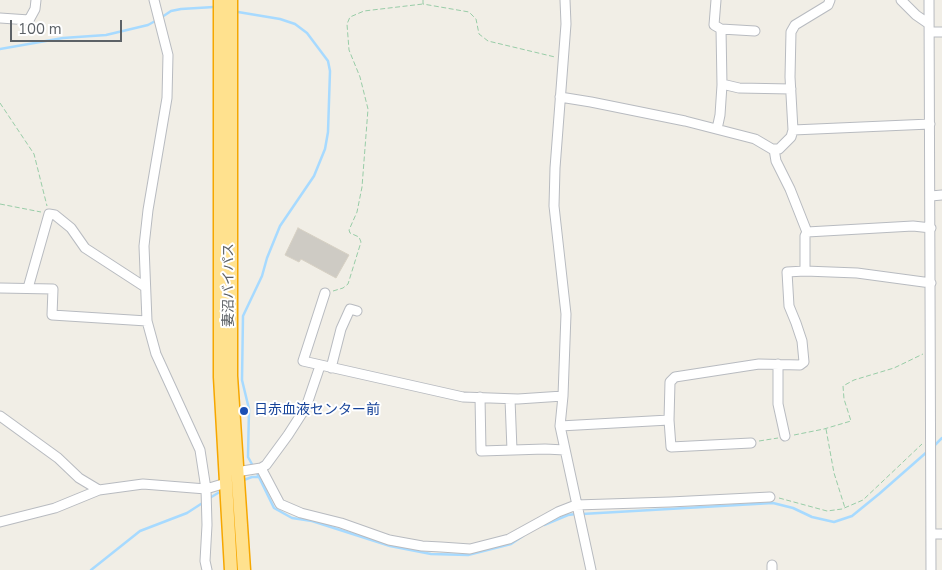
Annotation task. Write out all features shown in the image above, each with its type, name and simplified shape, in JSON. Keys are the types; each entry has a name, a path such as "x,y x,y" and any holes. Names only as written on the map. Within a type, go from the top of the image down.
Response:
{"highway":[{"name":"妻沼バイパス","path":"220,0 220,378 231,483 244,570"},
{"name":"妻沼バイパス","path":"230,570 231,0"}],"street":[{"path":"0,18 29,20 35,9 36,0"},
{"path":"154,0 168,55 167,98 148,210 144,246 147,320 156,354 200,450 206,492 205,561 207,570"},
{"path":"565,0 566,24 554,206 566,314 560,426 591,570"},
{"path":"716,0 714,25 721,29 755,31"},
{"path":"560,97 685,121 755,139 774,149 779,149 791,137 793,130 791,32 795,24 828,5 830,0"},
{"path":"901,0 930,28 942,32"},
{"path":"929,0 931,570"},
{"path":"717,129 722,84 721,29"},
{"path":"722,84 748,88 791,89"},
{"path":"793,130 930,124"},
{"path":"774,149 776,161 790,189 807,232 805,236 805,271"},
{"path":"930,196 942,195"},
{"path":"28,288 49,214 54,215 71,228 85,248 145,286"},
{"path":"807,232 913,226 931,228"},
{"path":"751,442 671,447 669,420 670,382 675,377 752,365 800,365 804,362 802,341 789,306 787,272 805,271 858,274 931,283"},
{"path":"0,288 53,289 52,315 147,320"},
{"path":"325,294 303,362 462,397 510,399 563,396"},
{"path":"331,368 344,322 350,309 357,312"},
{"path":"778,364 778,404 785,436"},
{"path":"0,522 55,508 99,490 143,484 206,492 231,483 249,470 266,465 306,407 320,366"},
{"path":"480,397 481,451 565,450"},
{"path":"510,399 512,450"},
{"path":"0,416 58,458 79,478 99,490"},
{"path":"560,426 669,420"},
{"path":"260,468 280,504 301,513 341,523 389,540 422,546 470,549 509,539 558,512 576,505 770,497"},
{"path":"931,534 942,534"}],"path":[{"path":"325,294 343,288 348,284 361,242 359,237 350,233 349,230 357,212 363,180 368,109 362,84 349,50 347,24 350,17 364,11 423,4 470,12 476,19 479,34 488,40 546,53 563,60"},
{"path":"0,103 34,154 49,214 0,204"},
{"path":"751,442 825,429 851,421 844,399 843,386 854,380 894,368 931,351"},
{"path":"825,429 834,473 845,508"},
{"path":"770,497 827,511 845,508 863,500 931,435"}],"building":[{"path":"298,228 349,255 336,278 301,259 299,262 285,255"}],"waterway":[{"path":"162,17 171,11 181,9 214,7"},
{"path":"238,12 280,19 295,24 307,33 328,61 330,71 328,132 325,149 314,176 280,226 262,276 243,316 242,380 249,409 248,457 253,466"},
{"path":"0,49 63,38 106,35 148,25 157,20"},
{"path":"934,446 942,438"},
{"path":"582,514 773,503 793,508 812,517 834,522 852,516 928,451"},
{"path":"256,471 274,508 292,518 312,521 390,546 431,554 468,555 511,544 523,536"},
{"path":"241,481 252,477 259,477"},
{"path":"208,499 223,490"},
{"path":"91,570 140,531 187,513 204,502"},
{"path":"544,525 568,515 576,514"}],"place":[{"name":"日赤血液センター前","path":"244,411"}]}
